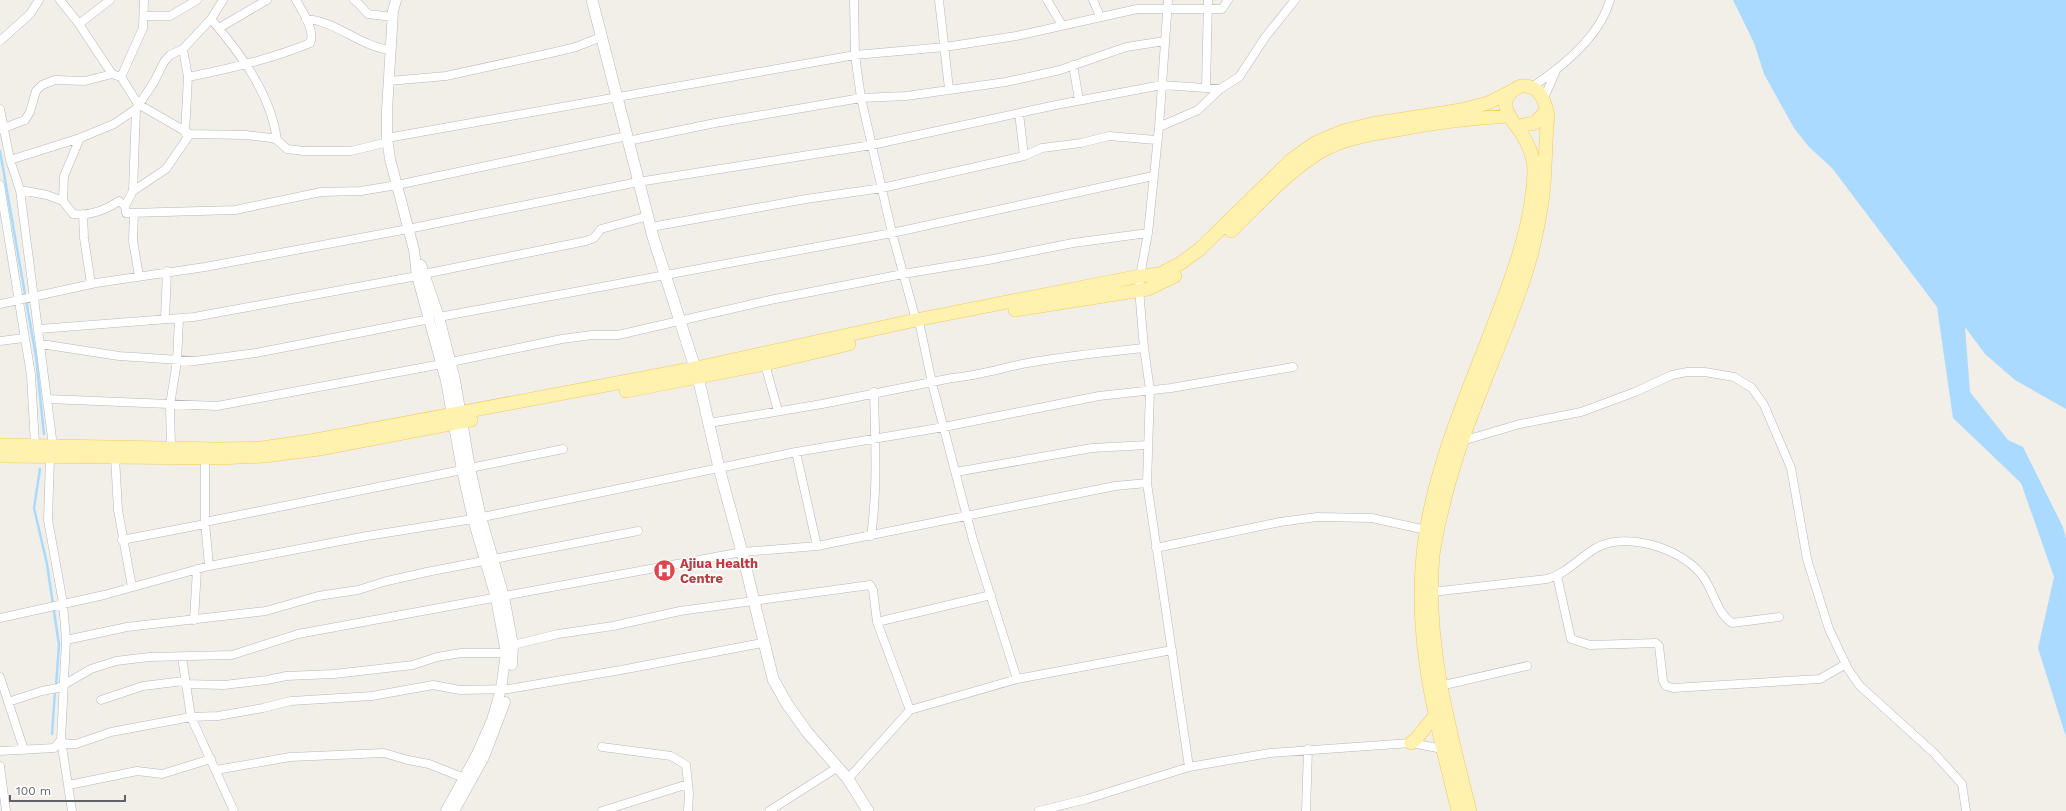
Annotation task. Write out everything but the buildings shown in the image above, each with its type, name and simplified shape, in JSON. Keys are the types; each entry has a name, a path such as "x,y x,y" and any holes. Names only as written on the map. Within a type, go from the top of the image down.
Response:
{"main road":[{"path":"592,0 638,182 665,274 697,373 719,468 742,552 762,643 773,679 787,704 807,732 848,779 868,811"},
{"path":"0,445 35,445 52,451 115,457 205,458 292,453 457,418 697,373 918,323 1139,282 1160,274 1193,253 1291,160 1315,143 1343,131 1371,124 1461,110 1481,105 1521,86 1532,87 1544,98 1548,115 1543,193 1531,255 1522,285 1462,441 1450,477 1433,555 1432,631 1440,686 1470,811"},
{"path":"1458,811 1435,717 1421,631 1422,564 1426,530 1442,464 1505,296 1519,253 1528,215 1534,166 1532,153 1520,131 1508,116 1505,103 1510,92"},
{"path":"1520,131 1523,125 1535,123 1543,114 1548,115"},
{"path":"1139,282 1148,288 1164,282 1184,271 1204,256 1298,167 1321,151 1347,141 1373,134 1462,119 1508,116"},
{"path":"697,373 765,364 918,323"},
{"path":"0,456 52,451 172,448 262,448 457,418"},
{"path":"1411,743 1417,739 1428,722 1435,717"}],"street":[{"path":"0,41 30,14 39,0"},
{"path":"60,0 79,24 112,74"},
{"path":"79,24 110,0"},
{"path":"121,77 143,28 144,0"},
{"path":"144,16 170,16 197,0"},
{"path":"10,160 80,138 114,124 137,106 154,82 164,62 170,55 183,49 211,19 222,0"},
{"path":"219,28 267,0"},
{"path":"188,77 284,54 310,43 312,38 306,19 296,0"},
{"path":"354,0 368,14 393,17"},
{"path":"396,0 390,50 387,140 408,229 435,318 446,363 477,518 513,645 505,689 454,811"},
{"path":"854,0 855,55 861,98 892,233 918,323 967,517 1017,679"},
{"path":"939,0 949,89"},
{"path":"1047,0 1062,25"},
{"path":"1093,0 1100,16"},
{"path":"137,106 188,134 246,135 277,140 288,149 304,151 351,151 387,140 616,97 855,55 945,47 1016,36 1100,16 1168,4 1207,4 1224,8 1228,0"},
{"path":"1159,127 1198,110 1220,89 1243,73 1266,36 1295,0"},
{"path":"1532,87 1555,72 1587,40 1603,16 1607,2"},
{"path":"1168,4 1159,127 1156,140 1148,233 1139,282 1144,348 1150,390 1147,483 1189,768"},
{"path":"1206,88 1207,4"},
{"path":"211,19 233,44 260,89 273,123 277,140"},
{"path":"306,19 318,20 376,48 390,50"},
{"path":"389,81 453,75 557,52 602,37"},
{"path":"2,128 25,120 30,112 36,91 42,85 55,80 85,81 112,74 121,77 137,106 133,191 125,206 126,213 235,210 320,192 361,191 397,185 627,139 861,98 906,96 1006,82 1073,65 1115,50 1165,41"},
{"path":"133,191 166,169 188,134 188,77 183,49"},
{"path":"1073,65 1079,100"},
{"path":"1544,98 1555,72"},
{"path":"0,304 91,284 167,271 205,267 408,229 638,182 872,145 1079,100 1162,85 1220,89"},
{"path":"0,108 2,128 10,160 20,190 25,299 24,338 30,375 35,445"},
{"path":"1020,113 1024,156"},
{"path":"651,228 806,199 882,188 1024,156 1042,148 1081,143 1109,136 1156,140"},
{"path":"62,201 64,176 80,138"},
{"path":"41,344 119,356 195,361 256,353 665,274 892,233 1153,176"},
{"path":"0,185 25,299 39,329 48,399 52,451 48,520 66,640 58,688 61,740 72,811"},
{"path":"20,190 47,195 62,201 73,214 84,214 108,208 119,201 125,206"},
{"path":"134,213 133,241 139,276"},
{"path":"84,214 84,238 91,284"},
{"path":"39,329 179,319 421,275 586,241 594,238 601,229 648,216"},
{"path":"48,399 217,406 446,363 562,339 592,335 618,335 770,300 903,274 988,260 1073,243 1148,233"},
{"path":"165,319 167,271"},
{"path":"172,448 170,405 177,360 179,319"},
{"path":"0,340 24,338"},
{"path":"709,423 874,392 969,377 1030,362 1144,348"},
{"path":"765,364 778,411"},
{"path":"0,618 132,587 209,566 367,536 477,518 796,452 944,427 1099,396 1150,390 1293,367"},
{"path":"1462,441 1520,424 1581,412 1635,392 1672,375 1687,372 1704,372 1734,377 1752,388 1764,405 1791,468 1807,559 1829,629 1846,664 1860,686 1934,753 1962,784 1966,811"},
{"path":"871,536 876,479 874,392"},
{"path":"956,472 1092,448 1148,445"},
{"path":"122,540 562,449"},
{"path":"796,452 817,546"},
{"path":"115,457 118,510 122,540 132,587"},
{"path":"205,458 205,523 209,566"},
{"path":"8,702 58,688 91,670 116,661 149,657 232,655 298,634 500,598 742,552 817,546 1115,486 1147,483"},
{"path":"1156,548 1280,522 1317,517 1372,518 1426,530"},
{"path":"66,640 127,627 266,611 318,596 358,590 387,581 638,531"},
{"path":"1432,592 1535,581 1557,576 1596,548 1608,543 1645,542 1688,562 1702,574 1721,612 1732,623 1779,617"},
{"path":"194,620 197,569"},
{"path":"1557,576 1571,639 1590,645 1656,643 1659,646 1663,681 1666,686 1673,688 1820,679 1846,664"},
{"path":"513,645 558,634 613,626 680,611 870,585 873,590 877,622 910,710"},
{"path":"877,622 991,595"},
{"path":"500,598 506,653 505,689"},
{"path":"61,740 66,744 76,744 107,734 191,717 218,716 290,701 372,696 433,686 460,690 505,689 621,670 762,643"},
{"path":"848,779 910,710 1017,679 1172,650"},
{"path":"101,700 143,686 185,682 224,685 267,680 286,676 334,674 413,664 437,657 461,653 506,653"},
{"path":"182,656 191,717 212,759 234,811"},
{"path":"1440,686 1527,666"},
{"path":"0,677 24,750"},
{"path":"0,751 50,748 61,740"},
{"path":"1039,811 1101,795 1189,768 1270,753 1308,749 1411,743 1443,749"},
{"path":"602,747 671,756 678,759 686,765 688,811"},
{"path":"1306,811 1308,749"},
{"path":"216,770 290,757 384,753 429,764 468,780"},
{"path":"69,786 137,770 162,774 212,759"},
{"path":"0,766 6,811"},
{"path":"769,811 838,768"},
{"path":"446,811 468,780"},
{"path":"602,811 688,784"}],"water":[{"path":"1733,0 2066,0 2066,409 2015,380 1985,354 1965,327 1970,392 2008,440 2023,447 2063,527 2066,539 2066,737 2038,648 2054,577 2021,483 1953,418 1937,307 1832,168 1809,147 1794,128 1764,74 1754,43"}],"waterway":[{"path":"0,151 36,357 44,434"},
{"path":"40,469 34,508 47,564 59,645 56,686"},
{"path":"52,734 55,691"}],"place":[{"name":"Ajiua Health Centre","path":"665,570"}]}
